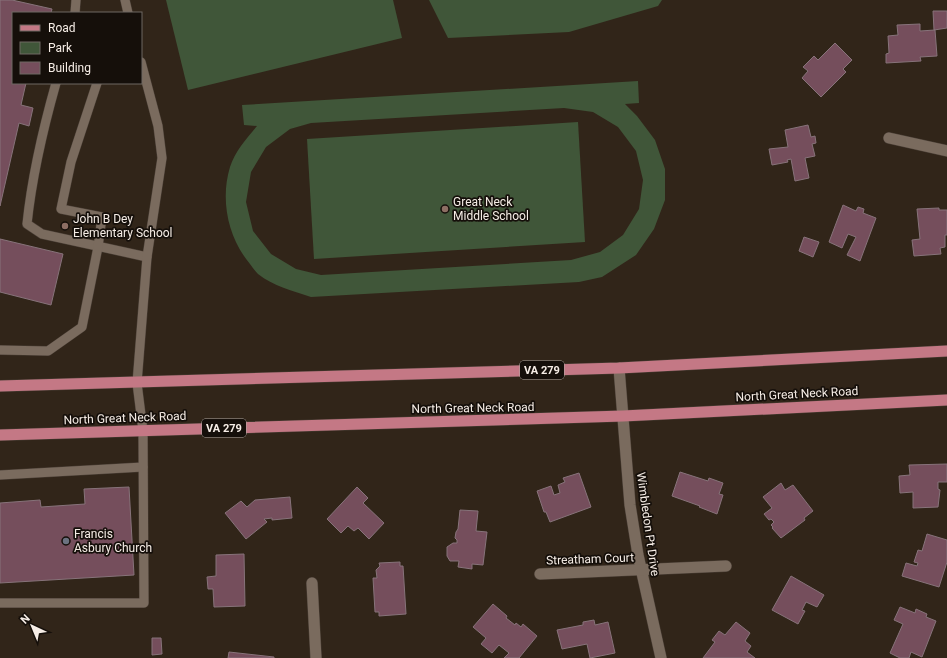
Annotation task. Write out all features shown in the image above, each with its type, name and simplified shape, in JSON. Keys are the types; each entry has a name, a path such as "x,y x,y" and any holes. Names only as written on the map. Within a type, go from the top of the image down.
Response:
{"main road":[{"name":"VA 279","path":"0,386 619,368 947,351"},
{"name":"North Great Neck Road","path":"0,435 623,416 947,400"}],"street":[{"path":"889,138 947,151"},
{"name":"Wimbledon Pt Drive","path":"619,368 630,506 641,569 661,658"},
{"name":"Streatham Court","path":"540,574 726,566"},
{"path":"312,583 316,658"}],"lane":[{"path":"75,12 76,0"},
{"path":"125,0 128,12"},
{"path":"0,603 144,603 143,431 137,383 147,257 162,158 158,126 142,68"},
{"path":"56,84 44,125 29,202 27,224 42,234 147,257"},
{"path":"0,350 48,351 82,327 98,247 102,217 60,209 71,162 97,84"},
{"path":"0,475 143,467"}],"green space":[{"path":"166,0 393,0 402,38 188,90"},
{"path":"429,0 662,0 658,6 569,32 448,38"},
{"path":"638,81 639,103 625,104 637,116 655,140 665,169 665,200 654,229 636,255 602,277 579,282 311,297 277,285 258,274 242,254 231,231 226,205 227,180 230,167 238,150 257,126 244,125 242,105","holes":["564,108 593,112 618,127 636,151 643,180 639,209 623,235 600,252 571,260 321,275 296,269 271,254 253,231 246,202 251,172 266,147 290,129 311,123"]},
{"path":"578,122 585,242 314,259 307,139"}],"building":[{"path":"0,0 12,0 52,9 51,12 12,12 12,84 26,84 21,105 33,108 29,126 19,123 0,206"},
{"path":"933,11 947,11 947,28 934,30"},
{"path":"920,24 920,31 935,30 937,56 920,57 921,61 886,63 886,54 889,53 888,36 898,35 897,25"},
{"path":"835,43 852,60 843,69 846,72 821,97 802,78 808,71 803,67 814,56 818,60"},
{"path":"808,125 811,137 815,136 816,143 812,144 815,156 805,158 809,178 795,181 791,159 787,160 788,162 772,165 769,149 788,147 785,130"},
{"path":"843,205 856,211 858,207 864,209 863,213 876,218 860,261 847,255 856,237 848,234 842,248 829,242"},
{"path":"939,208 939,210 947,210 947,235 945,235 945,247 940,248 941,254 914,256 912,240 920,239 917,209"},
{"path":"804,237 819,242 813,257 799,251"},
{"path":"0,239 63,254 51,305 0,292"},
{"path":"947,464 947,482 938,482 938,489 940,490 938,507 913,508 913,492 900,493 899,476 910,475 909,465"},
{"path":"680,472 708,481 709,478 723,483 719,494 723,495 717,514 672,496"},
{"path":"579,473 591,507 550,522 546,512 544,512 537,491 551,486 554,495 560,493 558,485 565,482 563,478"},
{"path":"781,483 785,490 793,485 813,511 804,518 805,520 781,538 772,528 773,527 771,525 774,522 771,519 769,520 764,514 772,508 763,497"},
{"name":"Francis Asbury Church","path":"129,487 134,575 0,583 0,503 40,500 41,507 85,504 84,489"},
{"path":"357,487 368,498 363,503 384,523 369,539 358,528 354,531 348,526 341,533 327,519"},
{"path":"290,497 292,518 272,520 272,518 264,519 267,522 246,539 225,513 241,501 247,507 255,500"},
{"path":"460,510 478,511 476,531 487,532 483,565 472,564 472,569 458,567 459,561 450,561 447,556 447,547 453,543 457,543 455,538 458,529"},
{"path":"927,534 947,540 947,562 939,587 902,576 906,563 917,566 918,563 914,562 918,550 922,551"},
{"path":"244,554 245,606 214,607 213,589 208,589 207,577 216,576 216,555"},
{"path":"400,562 400,566 403,566 406,614 379,616 379,612 375,612 373,578 377,578 376,570 380,566 379,563"},
{"path":"791,576 824,595 817,607 806,602 802,610 805,611 798,624 772,610"},
{"path":"493,604 515,625 516,623 521,627 523,624 537,636 519,658 504,658 509,653 499,645 492,653 481,644 486,638 473,627"},
{"path":"900,607 915,613 916,609 927,614 926,617 936,621 922,657 911,652 909,658 900,658 890,653 903,624 894,620"},
{"path":"594,620 595,625 608,622 615,653 590,658 587,644 562,649 557,630 583,625 583,622"},
{"path":"736,622 750,633 745,641 751,646 747,652 755,658 703,658 715,642 712,640 719,631 725,635"},
{"path":"152,638 161,638 162,654 152,655"},
{"path":"229,652 274,657 274,658 228,658"}],"place":[{"name":"Great Neck Middle School","path":"445,209"},
{"name":"John B Dey Elementary School","path":"65,226"},
{"name":"Francis Asbury Church","path":"66,541"}]}
